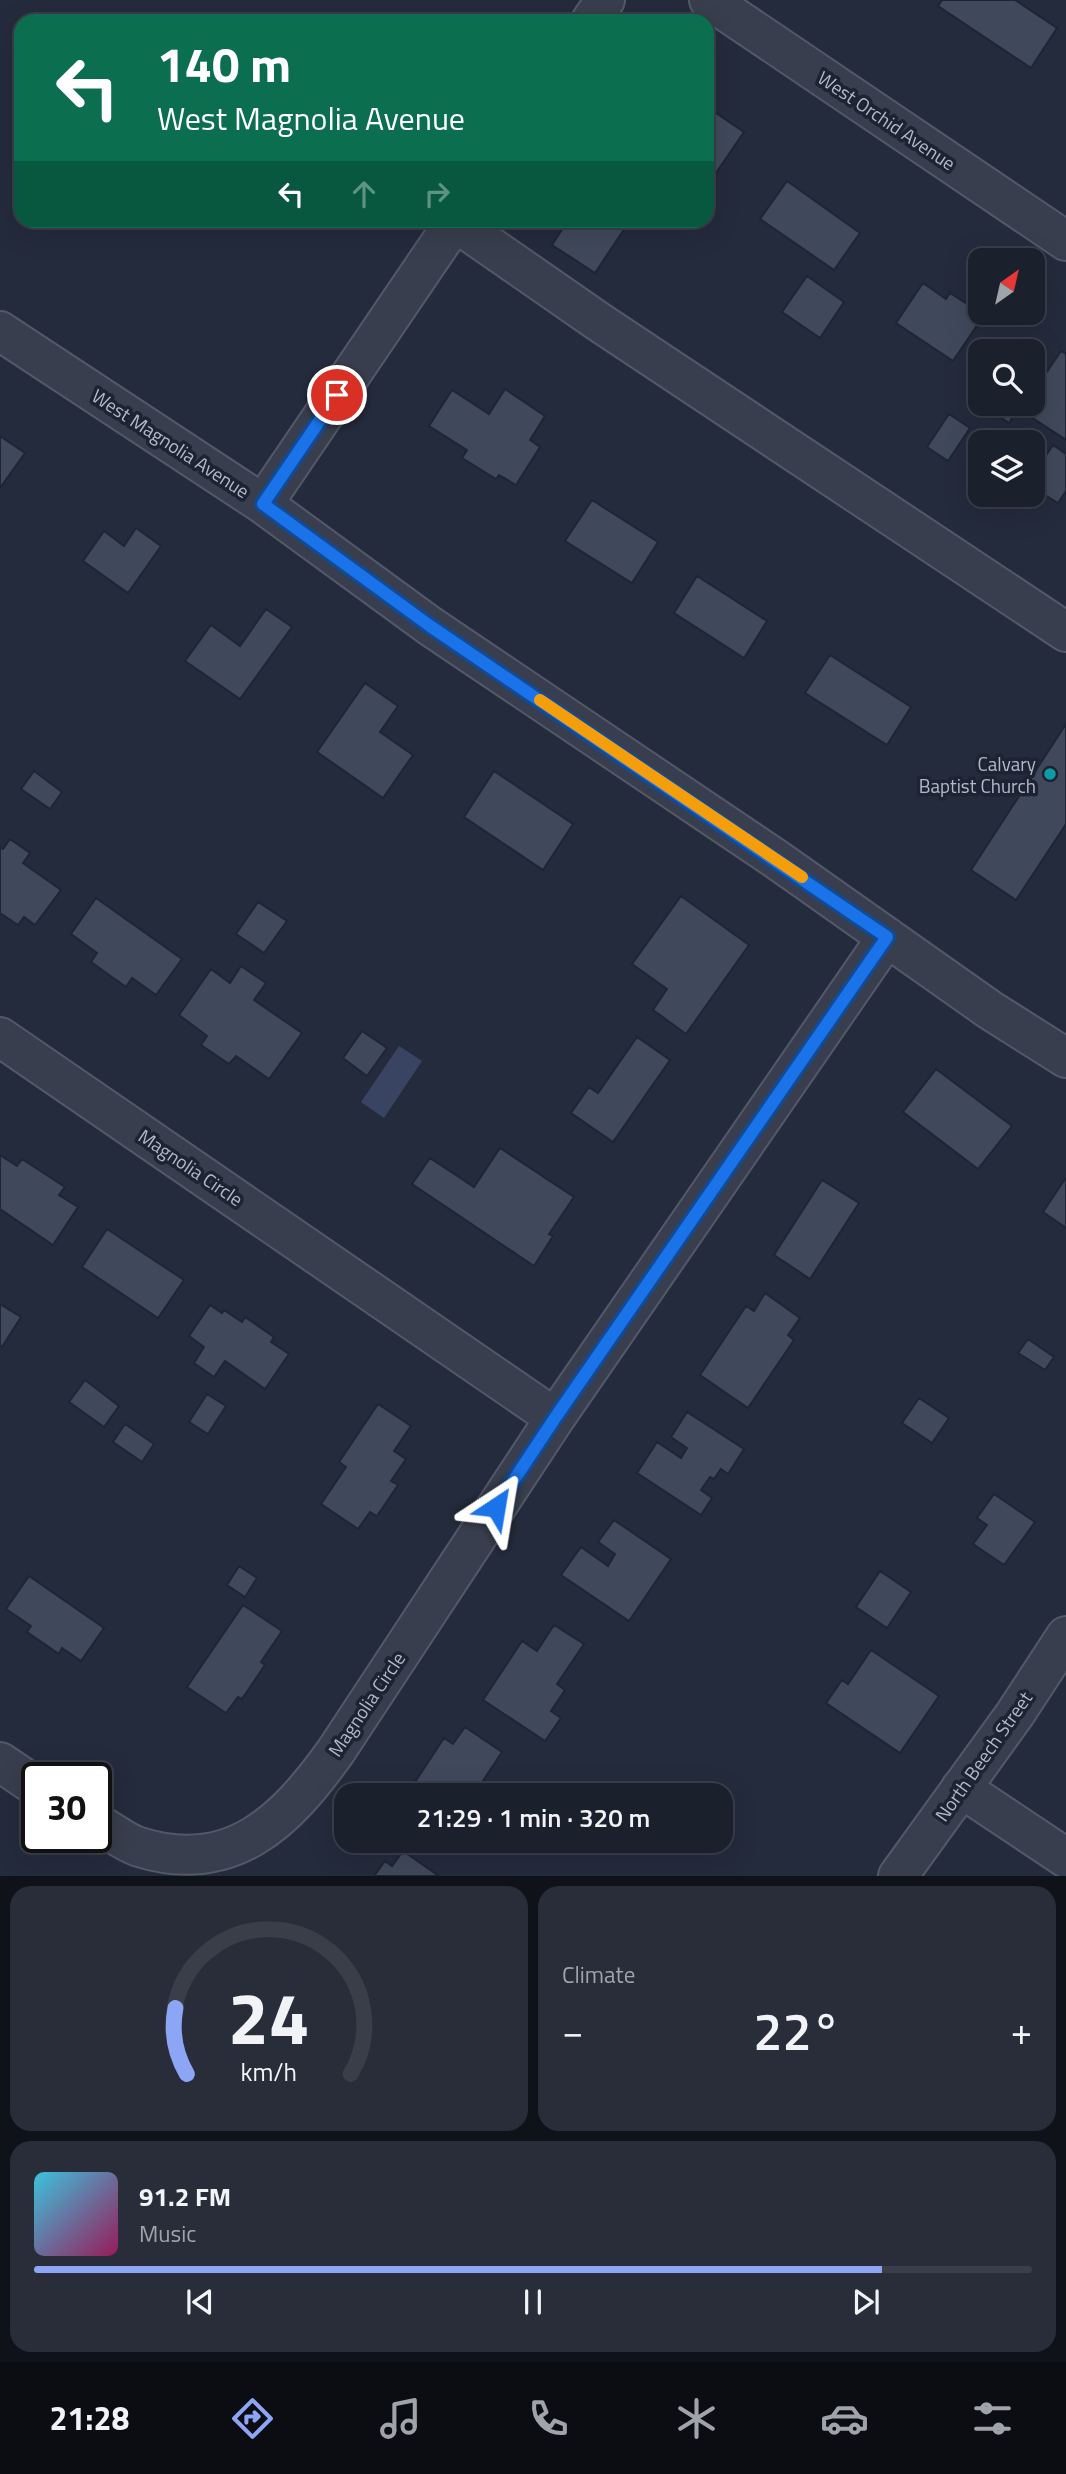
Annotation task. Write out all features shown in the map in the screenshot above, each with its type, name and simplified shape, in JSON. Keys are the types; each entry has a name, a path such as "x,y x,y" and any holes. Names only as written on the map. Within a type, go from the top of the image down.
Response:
{"street":[{"name":"West Orchid Avenue","path":"709,0 1066,241"},
{"path":"263,504 450,228"},
{"path":"465,228 599,322 1066,632"},
{"name":"West Magnolia Avenue","path":"0,331 263,504 430,626 990,1010 1066,1058"},
{"name":"Magnolia Circle","path":"112,1832 137,1846 174,1854 212,1853 249,1840 284,1815 312,1784 555,1418 887,937"},
{"name":"Magnolia Circle","path":"0,1037 555,1418"},
{"name":"North Beech Street","path":"898,1875 1015,1714 1066,1636"},
{"path":"0,1762 21,1776"},
{"path":"961,1788 1066,1858"}],"water":[{"path":"399,1046 422,1061 384,1118 361,1102"}],"building":[{"path":"942,0 1015,0 1057,28 1031,68 938,6"},
{"path":"714,112 744,132 714,176"},
{"path":"787,181 860,233 834,270 760,219"},
{"path":"563,228 625,228 595,273 552,245"},
{"path":"807,276 844,302 820,338 782,312"},
{"path":"923,283 946,299 950,293 968,305 968,326 977,326 953,361 896,323"},
{"path":"1061,351 1066,354 1066,440 1030,416 1045,416 1045,375"},
{"path":"505,389 545,416 530,440 540,447 516,485 499,475 496,479 462,458 467,450 429,426 452,390 489,414"},
{"path":"949,414 970,428 948,461 927,447"},
{"path":"999,416 1013,416 1009,423"},
{"path":"0,436 25,453 0,488"},
{"path":"1053,445 1066,454 1066,491 1058,503 1045,495 1045,457"},
{"path":"592,500 658,542 632,583 565,541"},
{"path":"136,528 161,546 128,593 83,561 104,531 124,546"},
{"path":"697,576 767,621 744,658 674,613"},
{"path":"266,609 292,627 240,699 185,661 211,625 240,646"},
{"path":"830,655 911,707 887,745 805,693"},
{"path":"365,683 398,706 380,732 413,755 383,798 317,752"},
{"name":"Calvary Baptist Church","path":"1066,724 1066,824 1016,900 971,870"},
{"path":"34,771 62,792 50,809 21,789"},
{"path":"494,771 573,824 543,870 464,817"},
{"path":"10,839 30,853 23,863 61,890 35,925 24,917 18,925 0,913 0,847 3,849"},
{"path":"681,896 749,945 686,1034 653,1010 667,989 632,964"},
{"path":"96,898 182,959 156,995 132,978 126,987 91,962 97,953 71,934"},
{"path":"258,902 287,921 264,953 236,934"},
{"path":"241,966 266,983 254,1000 302,1033 269,1079 236,1056 229,1064 201,1045 207,1036 179,1015 211,969 230,983"},
{"path":"362,1031 387,1048 367,1076 343,1058"},
{"path":"637,1037 670,1060 613,1142 571,1113 589,1087 598,1093"},
{"path":"936,1069 1012,1126 978,1169 903,1112"},
{"path":"500,1148 574,1197 549,1234 553,1236 534,1266 412,1184 430,1158 474,1187"},
{"path":"0,1155 17,1166 22,1159 65,1187 59,1195 78,1207 53,1245 0,1209"},
{"path":"1066,1179 1066,1228 1043,1212"},
{"path":"822,1180 859,1203 810,1279 774,1255"},
{"path":"107,1229 184,1280 158,1318 82,1267"},
{"path":"765,1293 800,1318 788,1335 794,1340 748,1408 700,1375 746,1306 754,1311"},
{"path":"0,1304 21,1317 2,1347 0,1346"},
{"path":"210,1305 222,1313 224,1310 242,1322 245,1317 274,1337 271,1342 289,1354 265,1389 225,1361 214,1377 194,1363 204,1347 189,1336"},
{"path":"1028,1339 1054,1357 1045,1370 1018,1353"},
{"path":"85,1380 119,1406 104,1427 69,1402"},
{"path":"207,1394 226,1406 208,1434 189,1422"},
{"path":"919,1398 949,1418 932,1443 902,1423"},
{"path":"378,1404 411,1426 394,1451 406,1459 391,1481 398,1485 377,1516 370,1512 358,1529 321,1504 346,1467 339,1462"},
{"path":"687,1412 744,1449 728,1474 721,1469 714,1479 710,1477 701,1490 712,1498 701,1515 637,1473 657,1442 681,1458 687,1448 671,1437"},
{"path":"125,1424 154,1444 142,1462 113,1442"},
{"path":"994,1494 1035,1522 1004,1565 973,1544 987,1525 977,1518"},
{"path":"614,1520 671,1559 629,1621 561,1575 581,1547 608,1566 615,1554 598,1542"},
{"path":"239,1566 257,1578 245,1597 227,1585"},
{"path":"880,1571 911,1592 887,1628 856,1607"},
{"path":"29,1576 104,1628 81,1661 62,1648 59,1654 27,1632 31,1626 6,1609"},
{"path":"243,1605 282,1631 261,1662 265,1665 242,1699 238,1697 226,1713 187,1687"},
{"path":"554,1625 584,1644 557,1684 565,1690 551,1711 561,1718 545,1741 483,1700 522,1641 537,1651"},
{"path":"871,1650 939,1696 900,1753 826,1703 842,1680 848,1684"},
{"path":"465,1727 502,1752 482,1783 415,1782 444,1738 453,1744"},
{"path":"402,1853 406,1853 439,1876 374,1876 385,1861 392,1866"}],"slow traffic":[{"path":"540,700 802,877"}],"place":[{"name":"Calvary Baptist Church","path":"1050,774"}],"route":[{"path":"337,395 263,504 430,626 887,937 496,1507"}]}
